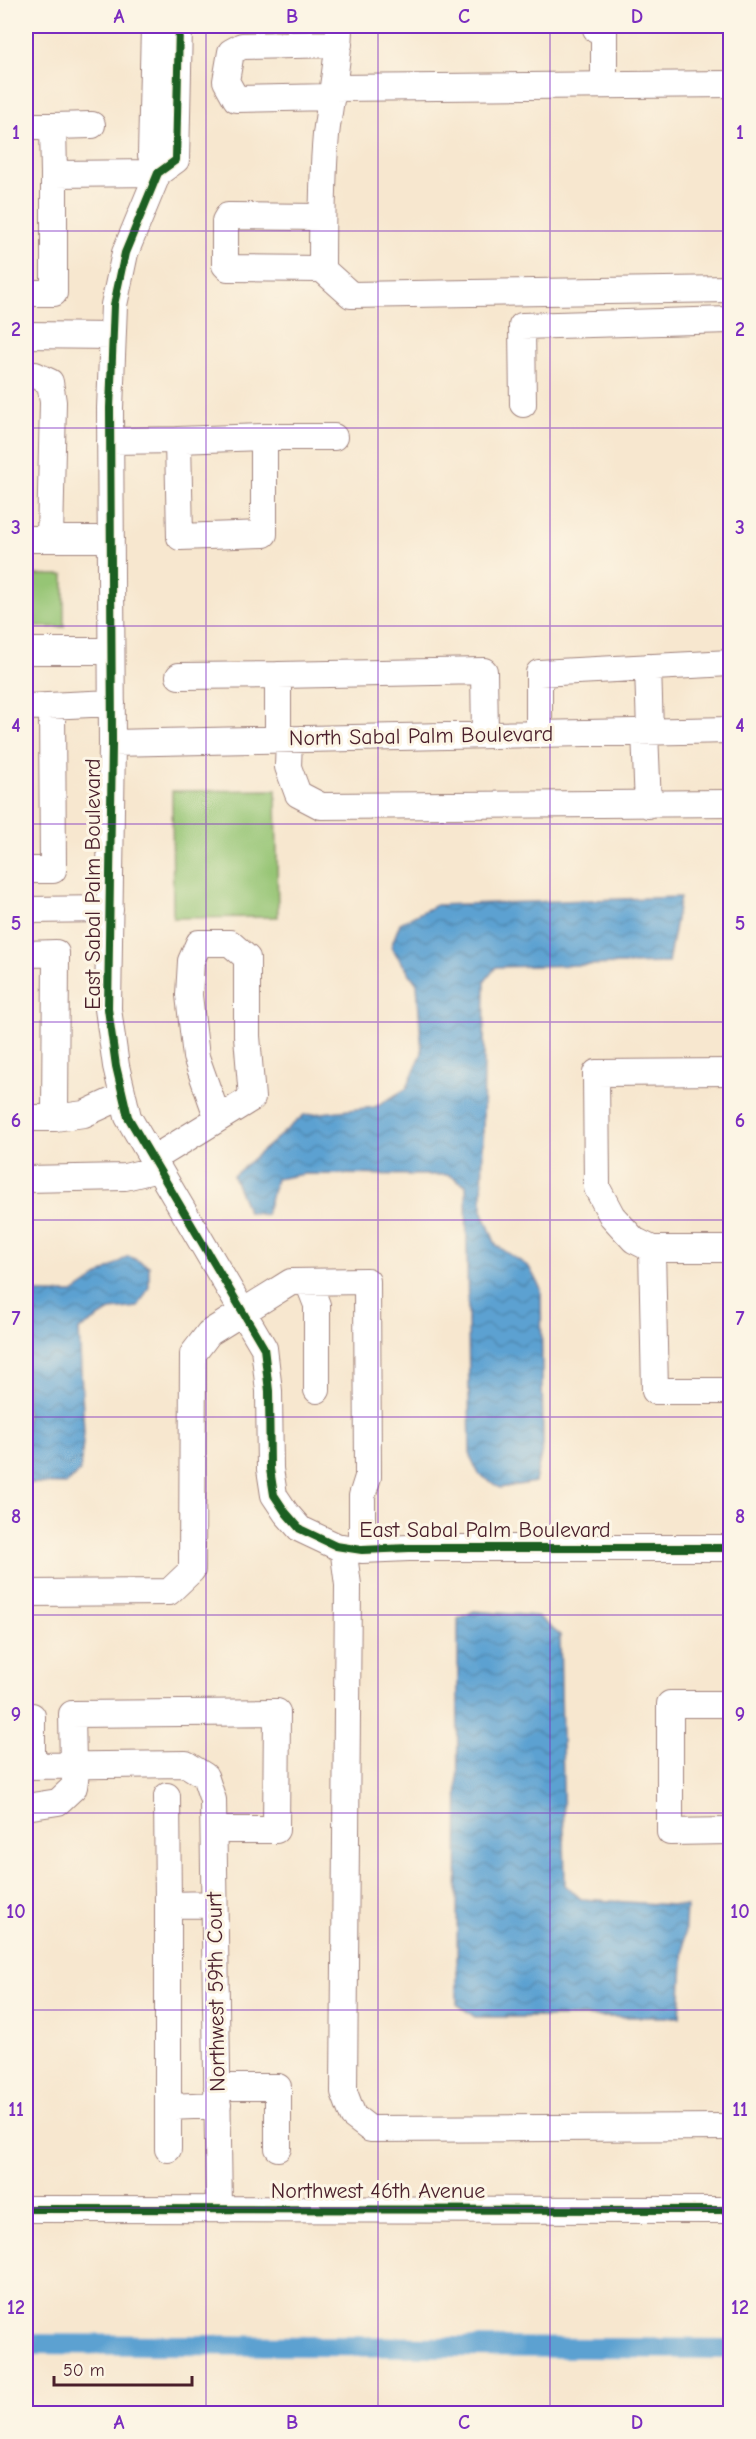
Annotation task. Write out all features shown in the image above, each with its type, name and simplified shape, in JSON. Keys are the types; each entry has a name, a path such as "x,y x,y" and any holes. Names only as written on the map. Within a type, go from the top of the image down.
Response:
{"street":[{"path":"54,174 158,172 151,155 154,26"},
{"name":"East Sabal Palm Boulevard","path":"179,26 176,160 158,172 125,253 114,305 112,336 110,441 112,743 108,1009 116,1066 128,1117 264,1348 269,1391 270,1469 274,1494 300,1529 336,1546 353,1549 730,1548"},
{"path":"596,26 596,29 604,29 604,85"},
{"path":"322,269 326,135 332,93 339,35 242,46 231,52 226,81 236,99 332,93 604,85 730,84"},
{"path":"26,126 92,126"},
{"path":"26,293 54,292 53,126"},
{"path":"322,217 228,216 225,221 225,265 228,268 322,269 351,295 730,289"},
{"path":"523,404 522,326 730,320"},
{"path":"26,335 112,336"},
{"path":"26,375 35,375 50,382 53,402 38,539 111,539"},
{"path":"110,441 334,436"},
{"path":"178,440 180,537 222,536 264,534 264,437"},
{"path":"26,651 111,651"},
{"path":"539,734 539,673 730,663"},
{"path":"648,668 648,805"},
{"path":"179,676 484,671 485,735"},
{"path":"278,675 288,767 298,794 321,806 730,803"},
{"path":"26,707 112,703"},
{"path":"26,870 53,870 52,706"},
{"name":"North Sabal Palm Boulevard","path":"112,743 730,730"},
{"path":"26,910 110,909"},
{"path":"26,1179 125,1177 156,1164 218,1119 252,1098 247,1036 247,958 230,943 200,944 191,961 189,995 196,1057 218,1119"},
{"path":"26,954 56,953 55,1118"},
{"path":"730,1072 596,1073 597,1188 612,1216 634,1240 652,1249 730,1249"},
{"path":"26,1118 55,1118 84,1114 123,1096"},
{"path":"652,1249 655,1391 730,1391"},
{"path":"26,1593 169,1592 192,1570 193,1354 209,1333 291,1282 367,1281 368,1477 362,1496 348,1586 344,2092 353,2116 370,2128 730,2127"},
{"path":"308,1282 317,1305 317,1390"},
{"path":"730,1704 670,1704 670,1832 730,1831"},
{"path":"26,1807 58,1802 74,1787 72,1714 277,1712 276,1830 214,1830"},
{"path":"26,1716 32,1716 29,1766 75,1765"},
{"name":"Northwest 59th Court","path":"75,1765 186,1764 205,1776 213,1800 219,2209"},
{"path":"167,1796 168,2149"},
{"path":"168,1905 214,1904"},
{"path":"168,2107 217,2096 278,2087 278,2148"},
{"name":"Northwest 46th Avenue","path":"26,2209 730,2210"}],"green space":[{"path":"26,575 64,575 64,627 26,627"},
{"path":"276,790 278,917 173,918 172,791"}],"water":[{"path":"680,897 668,963 496,967 485,981 482,1210 496,1245 529,1267 541,1289 543,1446 535,1482 500,1488 479,1474 470,1457 466,1185 449,1175 304,1174 276,1179 266,1215 248,1212 233,1176 304,1115 375,1107 406,1089 422,1053 417,984 391,947 400,923 436,905"},
{"path":"128,1256 149,1266 149,1287 138,1307 111,1310 79,1330 84,1433 80,1472 66,1484 26,1483 26,1293 73,1293"},
{"path":"474,1611 537,1616 560,1635 565,1885 581,1899 686,1906 680,2017 475,2017 457,2004 458,1619"}],"waterway":[{"path":"26,2344 730,2349"}],"cycle path":[{"path":"179,26 176,160 158,173 125,253 114,305 110,408 112,743 108,1009 116,1066 128,1117 264,1348 269,1391 270,1469 274,1495 300,1529 336,1546 362,1550 730,1548"},
{"path":"26,2209 730,2210"}]}
